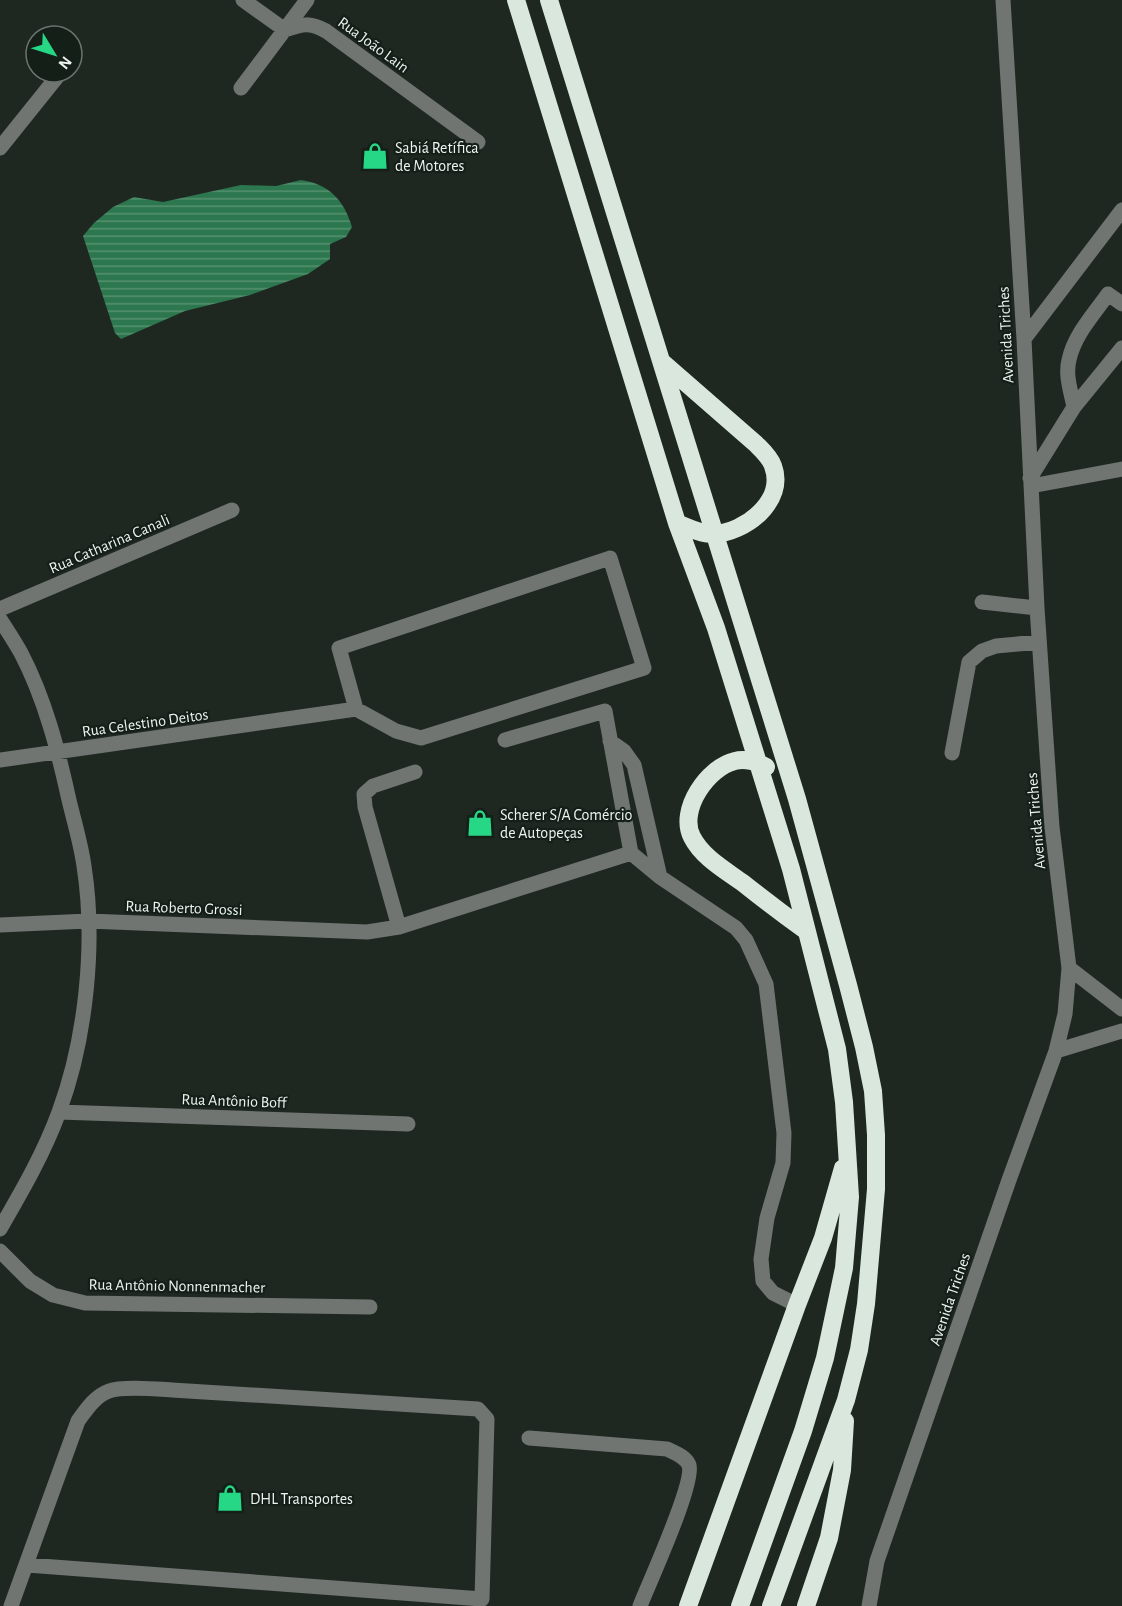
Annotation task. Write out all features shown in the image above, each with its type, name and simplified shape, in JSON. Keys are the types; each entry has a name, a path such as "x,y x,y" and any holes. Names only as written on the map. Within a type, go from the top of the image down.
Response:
{"highway":[{"path":"507,0 518,9 677,524 717,628 791,869 837,1049 844,1102 849,1197 844,1268 825,1359 803,1431 740,1606"},
{"path":"549,0 797,799 864,1047 874,1102 876,1178 872,1246 859,1350 846,1400 771,1606"},
{"path":"662,362 756,444 774,467 775,485 771,499 763,511 748,522 735,529 713,534 677,524"},
{"path":"797,799 775,774 758,762 735,761 712,773 694,797 688,818 691,836 705,854 806,930"},
{"path":"688,1606 823,1238 846,1155"},
{"path":"806,1606 829,1538 842,1470 846,1400"}],"street":[{"path":"243,0 285,30"},
{"name":"Avenida Triches","path":"869,1606 877,1561 1056,1051 1065,1014 1069,968 1052,827 1039,642 1024,339 1003,0"},
{"path":"241,88 305,1"},
{"name":"Rua João Lain","path":"285,30 312,24 326,31 478,142"},
{"path":"0,148 51,84"},
{"path":"1024,339 1122,210"},
{"path":"1074,407 1068,361 1076,340 1108,294 1122,304"},
{"path":"1030,482 1074,407 1122,348"},
{"path":"1030,482 1122,469"},
{"name":"Rua Catharina Canali","path":"0,609 232,510"},
{"path":"610,558 644,668 422,738 396,731 356,709 339,648 610,558"},
{"path":"982,602 1037,608"},
{"path":"0,619 25,662 59,752 84,866 88,921 87,986 77,1052 59,1112 28,1182 0,1229"},
{"path":"952,753 969,662 982,651 996,646 1039,642"},
{"name":"Rua Celestino Deitos","path":"0,760 356,709"},
{"path":"505,740 605,711 631,853 660,877 736,928 746,940 766,984 784,1133 783,1163 767,1218 761,1259 763,1281 772,1293 797,1305"},
{"path":"610,741 624,751 634,765 660,877"},
{"path":"399,927 365,807 364,794 373,786 415,772"},
{"name":"Rua Roberto Grossi","path":"0,925 88,921 367,932 399,927 631,853"},
{"path":"1069,968 1122,1009"},
{"path":"1056,1051 1122,1031"},
{"name":"Rua Antônio Boff","path":"59,1112 408,1124"},
{"name":"Rua Antônio Nonnenmacher","path":"0,1251 30,1281 53,1295 85,1303 370,1307"},
{"path":"11,1606 78,1421 92,1402 109,1391 138,1388 478,1408 488,1419 482,1599 27,1565"},
{"path":"529,1438 667,1449 682,1456 689,1466 689,1480 681,1505 640,1606"}],"shaded area":[{"path":"301,180 320,185 334,195 349,217 352,227 346,237 330,244 330,259 308,274 250,295 185,311 121,339 115,333 83,236 113,207 134,197 163,202 241,185 276,186"}],"place":[{"name":"Sabiá Retífica de Motores","path":"375,156"},
{"name":"Scherer S/A Comércio de Autopeças","path":"480,823"},
{"name":"DHL Transportes","path":"230,1498"}]}
